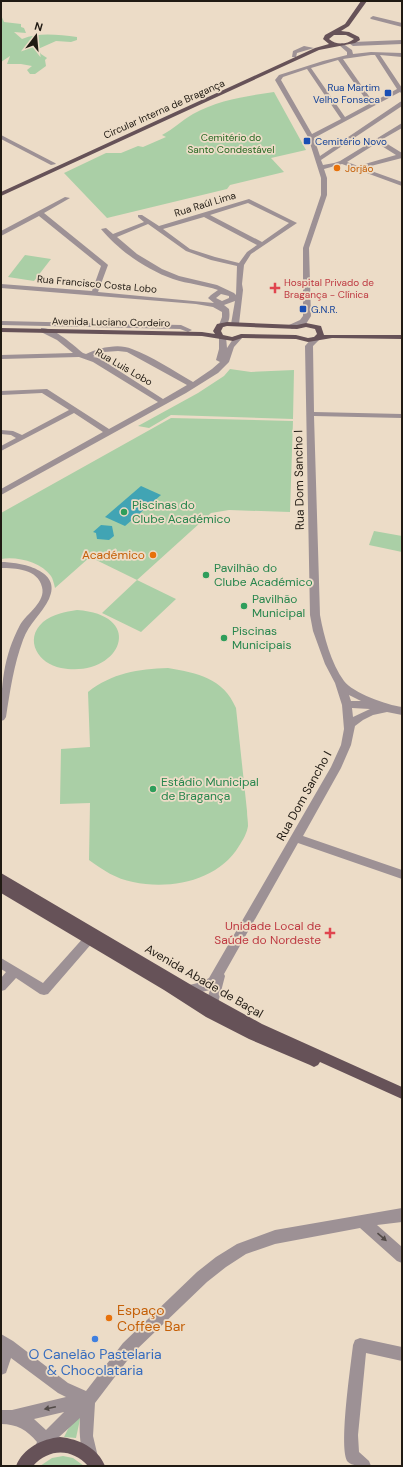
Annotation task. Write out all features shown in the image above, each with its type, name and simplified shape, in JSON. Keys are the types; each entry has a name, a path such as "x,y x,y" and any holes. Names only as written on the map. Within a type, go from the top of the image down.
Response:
{"main road":[{"path":"352,44 357,40 353,31 366,3"},
{"path":"334,33 347,25 366,3"},
{"path":"334,33 353,31"},
{"name":"Circular Interna de Bragança","path":"1,188 294,56 311,48 334,33"},
{"path":"326,37 329,42 339,45"},
{"name":"Circular Interna de Bragança","path":"1,194 317,49 327,46 352,44"},
{"name":"Avenida Luciano Cordeiro","path":"1,326 188,330 221,327 235,324 239,326 292,327 306,325 337,332 402,333"},
{"path":"221,327 218,334 222,337"},
{"path":"317,338 321,334 318,328"},
{"name":"Avenida Luciano Cordeiro","path":"1,330 202,334 238,338 240,336 296,337 306,343"},
{"path":"317,338 332,336 402,337"},
{"name":"Avenida Abade de Baçal","path":"1,877 196,999 210,1013 253,1035 371,1085 402,1101"},
{"name":"Avenida Abade de Baçal","path":"1,887 89,939 196,999"},
{"path":"196,999 212,1003"},
{"name":"Avenida Abade de Baçal","path":"212,1003 258,1028 402,1093"},
{"path":"316,1061 330,1060"},
{"path":"23,1466 29,1458 43,1446 54,1444 68,1444 81,1449 94,1461"}],"street":[{"path":"373,18 402,25"},
{"path":"353,31 371,40 384,42"},
{"path":"359,55 351,49 352,44 402,42"},
{"path":"339,45 350,51 350,56"},
{"path":"311,137 388,96 401,92 377,54"},
{"path":"292,327 303,322 307,316 306,248 324,194 324,178 322,167 311,137 278,80 281,76 339,58 377,54 402,55"},
{"path":"339,58 372,104"},
{"path":"308,67 344,120"},
{"path":"319,159 402,103"},
{"path":"322,167 336,166 402,125"},
{"path":"1,137 53,164"},
{"path":"377,140 401,155"},
{"path":"356,168 401,155"},
{"path":"342,162 402,184"},
{"path":"1,234 66,198"},
{"name":"Rua Raúl Lima","path":"157,228 249,201 294,223 248,253 241,265"},
{"path":"39,213 105,265 94,294"},
{"path":"204,214 261,244"},
{"path":"140,216 188,250 213,259 241,265 239,284 240,290 235,301"},
{"path":"112,236 148,222"},
{"path":"104,229 141,260 164,273 233,295 235,301 235,324"},
{"path":"212,297 217,293 226,292 237,287 239,284"},
{"path":"205,285 210,290 212,297 225,309 226,316 221,327"},
{"name":"Rua Francisco Costa Lobo","path":"1,286 191,302 215,305 225,309"},
{"path":"212,297 226,303 235,301"},
{"name":"Rua Francisco Costa Lobo","path":"191,302 212,297"},
{"path":"307,316 318,328"},
{"path":"1,323 181,327 188,330"},
{"path":"44,330 60,338 83,356 102,350 128,350 192,385"},
{"path":"60,338 63,333 70,331"},
{"path":"206,377 220,359 223,349 222,337"},
{"path":"1,492 164,402 220,368 226,360 231,346 238,338"},
{"path":"306,343 317,338"},
{"name":"Rua Dom Sancho I","path":"221,969 336,768 346,745 349,728 347,705 340,683 330,664 318,631 315,615 312,518 312,414 306,343"},
{"name":"Rua Luis Lobo","path":"1,357 83,356 164,402"},
{"path":"1,393 44,391 109,432"},
{"path":"1,449 75,410"},
{"path":"312,414 402,416"},
{"path":"1,432 13,433 22,438"},
{"path":"1,565 16,565 38,573 45,582 47,592 43,601 26,624 18,639 9,669 1,717"},
{"path":"340,683 354,694 398,710"},
{"path":"347,705 364,704 398,710"},
{"path":"349,728 352,722 363,714 380,710 398,710"},
{"path":"297,838 402,875"},
{"path":"1,963 44,990 89,939"},
{"path":"196,999 213,982 221,969"},
{"path":"212,1003 221,969"},
{"path":"1,986 14,972"},
{"path":"43,1446 54,1432 88,1400 128,1348 202,1277 221,1262 242,1249 275,1237 402,1215"},
{"path":"362,1221 402,1254"},
{"path":"1,1368 4,1344 63,1388 88,1400"},
{"path":"364,1466 352,1456 351,1435 360,1345 402,1354"},
{"path":"6,1417 88,1400"},
{"path":"88,1400 86,1436 94,1461"},
{"path":"6,1417 28,1422 38,1431 43,1446"}],"green space":[{"path":"1,15 4,22 21,24 21,27 24,28 26,33 14,32 22,39 36,35 63,35 77,37 77,40 71,42 56,41 38,49 41,54 47,58 45,60 46,66 35,74 30,74 27,70 32,66 7,64 10,56 1,62"},
{"name":"Cemitério do Santo Condestável","path":"274,92 306,150 271,158 284,172 230,185 227,189 107,218 64,173 106,153 121,153 138,146 143,147 166,137 162,135 193,114 212,105 243,97"},
{"path":"25,255 51,259 34,281 8,277"},
{"path":"230,369 251,372 294,370 293,419 171,415 149,428 138,426 198,393 224,376"},
{"path":"171,418 293,421 290,512 229,510 211,513 137,580 90,557 55,588 51,576 41,567 21,559 1,559 1,513"},
{"path":"374,531 402,536 402,552 369,545"},
{"path":"137,580 176,599 141,632 102,613"},
{"path":"77,610 99,614 113,623 119,633 118,645 111,656 98,664 82,669 53,666 46,662 36,650 34,636 37,629 43,622 55,615"},
{"name":"Estádio Municipal de Bragança","path":"168,668 199,675 217,683 231,698 236,708 248,826 245,836 239,846 230,858 219,868 192,880 162,885 133,882 121,879 105,871 89,860 90,803 60,804 61,749 90,747 88,692 106,680 126,673"},
{"path":"82,1410 76,1438 64,1437 68,1429"},
{"path":"63,1456 73,1458 84,1466 40,1466 52,1458"}],"water":[{"path":"141,486 161,495 125,526 105,517"},
{"path":"101,525 112,526 114,536 109,540 97,539 96,533 93,532"}],"place":[{"name":"Rua Martim Velho Fonseca","path":"388,93"},
{"name":"Cemitério Novo","path":"307,141"},
{"name":"Jorjão","path":"337,168"},
{"name":"Hospital Privado de Bragança - Clínica","path":"275,288"},
{"name":"G.N.R.","path":"303,309"},
{"name":"Piscinas do Clube Académico","path":"124,512"},
{"name":"Académico","path":"153,555"},
{"name":"Pavilhão do Clube Académico","path":"206,575"},
{"name":"Pavilhão Municipal","path":"244,606"},
{"name":"Piscinas Municipais","path":"224,638"},
{"name":"Estádio Municipal de Bragança","path":"153,789"},
{"name":"Unidade Local de Saúde do Nordeste","path":"330,933"},
{"name":"Espaço Coffee Bar","path":"109,1318"},
{"name":"O Canelão Pastelaria & Chocolataria","path":"95,1339"}]}
